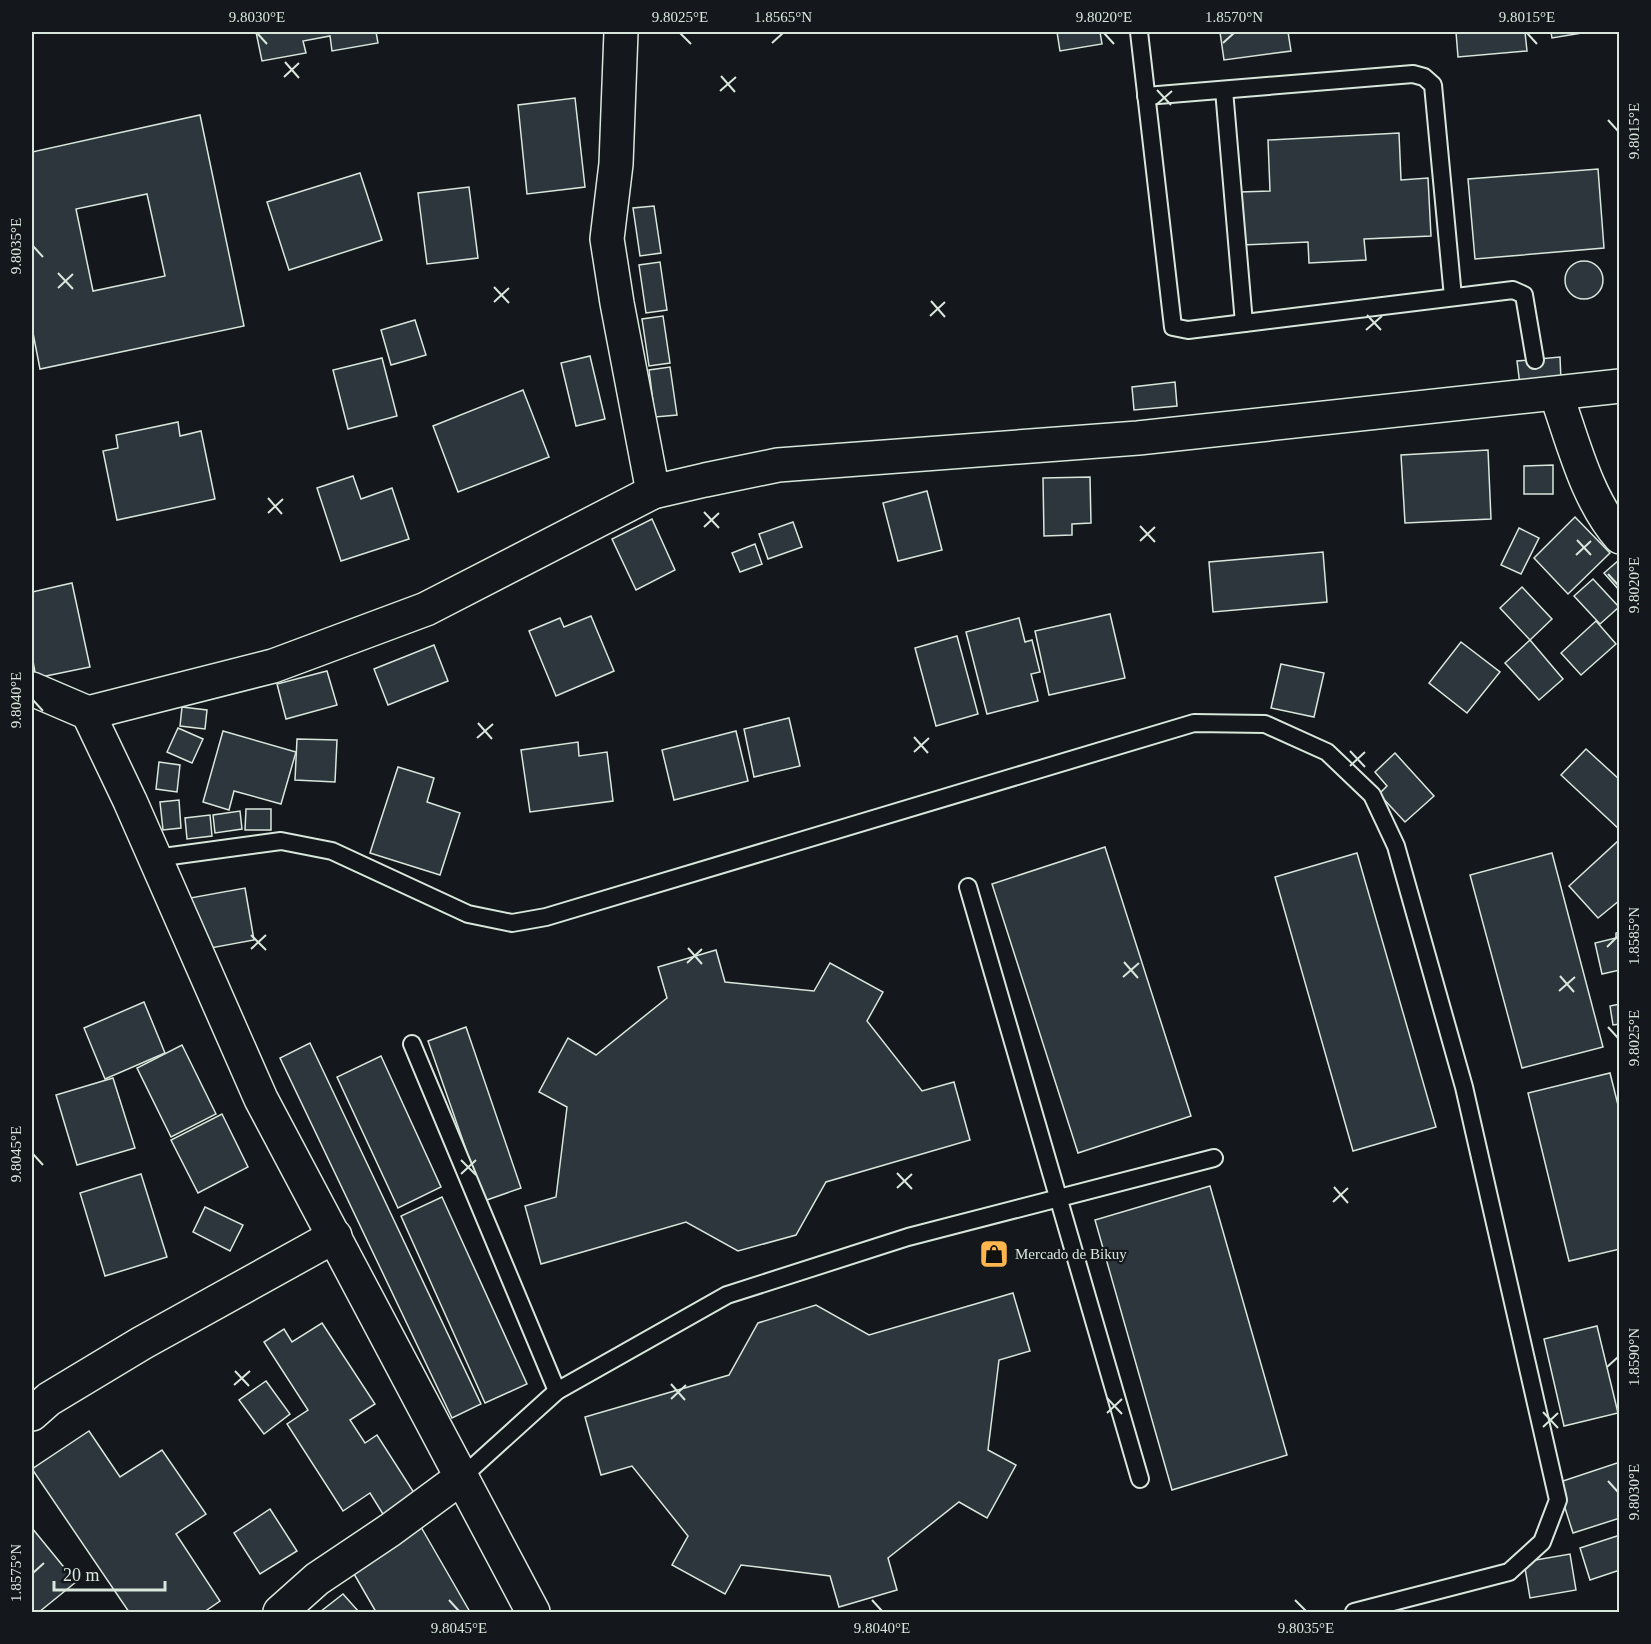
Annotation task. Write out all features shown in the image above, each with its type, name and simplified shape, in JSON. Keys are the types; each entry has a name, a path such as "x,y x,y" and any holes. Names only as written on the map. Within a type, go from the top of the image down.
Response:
{"street":[{"path":"621,32 616,164 607,239 616,303 653,492"},
{"path":"32,689 88,713 273,666 426,609 653,492 778,465 1138,438 1544,391 1620,386"},
{"path":"1544,391 1589,486 1612,529 1620,537"},
{"path":"88,713 156,858 261,1099 533,1612"},
{"path":"32,1414 49,1399 142,1343 335,1236"},
{"path":"280,1612 317,1579 390,1530 462,1477"}],"lane":[{"path":"1139,32 1173,327 1188,330 1513,290 1524,295 1534,360"},
{"path":"1146,96 1413,74 1424,77 1433,85 1453,297"},
{"path":"1224,90 1244,323"},
{"path":"156,858 281,841 332,851 468,914 512,923 558,914 1194,723 1265,724 1327,752 1372,795 1396,846 1464,1087 1558,1500 1542,1542 1509,1572 1354,1612"},
{"path":"968,887 1140,1479"},
{"path":"412,1044 557,1391"},
{"path":"462,1477 557,1391 727,1295 908,1237 1214,1158"}],"building":[{"path":"256,32 376,32 378,43 332,51 330,36 303,41 306,53 262,61"},
{"path":"1057,32 1100,32 1102,44 1060,51"},
{"path":"1220,32 1288,32 1291,51 1224,60"},
{"path":"1456,32 1525,32 1527,51 1458,57"},
{"path":"1551,32 1588,32 1552,38"},
{"path":"575,98 585,187 527,194 518,105"},
{"path":"200,115 244,326 40,369 32,328 32,152","holes":["147,194 165,276 93,291 76,209"]},
{"path":"1399,133 1401,180 1428,178 1431,236 1364,239 1366,260 1309,263 1308,242 1242,245 1240,192 1270,191 1268,140"},
{"path":"1598,169 1604,248 1475,259 1468,179"},
{"path":"360,173 382,240 289,270 267,202"},
{"path":"469,187 478,258 427,264 418,193"},
{"path":"654,206 661,253 640,256 633,208"},
{"path":"1584,261 1597,267 1603,280 1597,293 1584,299 1571,293 1565,280 1571,267"},
{"path":"660,262 667,310 646,313 639,265"},
{"path":"663,316 670,363 649,366 642,319"},
{"path":"415,320 426,355 391,365 381,330"},
{"path":"590,356 605,419 576,426 561,363"},
{"path":"1560,357 1561,381 1520,385 1517,361"},
{"path":"382,358 397,416 348,429 333,370"},
{"path":"670,367 677,415 655,417 649,370"},
{"path":"1175,382 1177,406 1134,410 1132,387"},
{"path":"523,390 549,457 458,492 433,426"},
{"path":"178,422 180,436 201,431 215,499 117,520 103,451 118,448 116,435"},
{"path":"1488,450 1491,519 1405,523 1401,455"},
{"path":"1553,465 1553,494 1524,494 1524,466"},
{"path":"353,476 361,499 392,488 409,539 341,561 317,488"},
{"path":"1090,477 1091,523 1072,524 1072,535 1044,536 1043,478"},
{"path":"927,491 942,550 898,561 883,503"},
{"path":"1575,517 1610,553 1568,594 1534,558"},
{"path":"652,519 675,570 636,590 612,539"},
{"path":"793,522 802,547 768,559 759,534"},
{"path":"1519,528 1539,538 1521,574 1501,565"},
{"path":"755,544 762,564 740,572 732,553"},
{"path":"1323,552 1327,602 1213,612 1209,562"},
{"path":"1620,561 1619,590 1604,573"},
{"path":"1593,579 1619,607 1600,624 1574,596"},
{"path":"72,583 90,667 36,678 32,656 32,592"},
{"path":"1522,587 1552,619 1530,640 1500,608"},
{"path":"1110,614 1125,678 1049,695 1035,631"},
{"path":"591,616 614,671 556,696 529,631 560,618 564,627"},
{"path":"1019,618 1025,642 1032,640 1040,672 1031,674 1038,701 987,714 966,632"},
{"path":"1596,621 1616,644 1581,675 1561,653"},
{"path":"957,636 978,714 936,726 915,648"},
{"path":"1530,640 1563,679 1539,700 1505,663"},
{"path":"1461,642 1500,672 1467,713 1429,683"},
{"path":"434,645 448,681 388,705 374,669"},
{"path":"1281,664 1324,673 1314,717 1271,708"},
{"path":"327,671 337,705 286,719 277,684"},
{"path":"182,707 207,710 205,729 180,726"},
{"path":"789,718 800,766 754,777 744,729"},
{"path":"178,728 203,739 192,763 167,752"},
{"path":"223,731 296,752 281,804 234,791 229,810 203,802"},
{"path":"736,731 748,781 674,800 662,750"},
{"path":"297,739 337,740 335,782 295,780"},
{"path":"578,742 579,756 607,752 613,801 530,812 521,750"},
{"path":"1586,749 1620,780 1620,830 1561,775"},
{"path":"1395,753 1434,796 1405,822 1379,794 1387,786 1375,772"},
{"path":"159,762 180,765 177,792 156,789"},
{"path":"398,767 434,778 427,802 460,813 440,875 370,853"},
{"path":"179,800 181,828 163,830 160,802"},
{"path":"246,809 271,809 271,830 245,830"},
{"path":"240,811 242,829 215,833 213,815"},
{"path":"210,815 212,836 187,839 185,818"},
{"path":"1618,841 1620,900 1598,918 1569,886"},
{"path":"1105,847 1191,1116 1078,1153 992,884"},
{"path":"1357,853 1436,1127 1353,1151 1275,877"},
{"path":"1552,853 1603,1047 1522,1068 1470,875"},
{"path":"245,888 254,940 200,950 190,898"},
{"path":"1620,932 1620,970 1602,974 1595,943 1616,938 1616,933"},
{"path":"716,950 725,982 814,991 830,963 883,992 867,1021 922,1091 954,1082 970,1140 826,1182 796,1235 738,1251 686,1222 541,1264 525,1206 556,1197 567,1107 539,1092 568,1038 596,1055 667,998 658,967"},
{"path":"144,1002 165,1053 105,1079 84,1028"},
{"path":"1620,1004 1620,1024 1613,1025 1610,1006"},
{"path":"466,1027 521,1188 484,1201 428,1041"},
{"path":"310,1043 481,1404 452,1418 280,1058"},
{"path":"182,1045 216,1114 171,1137 137,1068"},
{"path":"381,1056 441,1187 398,1208 337,1077"},
{"path":"1610,1073 1620,1113 1620,1249 1569,1261 1528,1093"},
{"path":"113,1078 135,1148 77,1165 56,1095"},
{"path":"222,1114 248,1167 198,1193 171,1140"},
{"path":"141,1174 167,1257 105,1276 80,1193"},
{"path":"1210,1186 1287,1455 1172,1490 1095,1220"},
{"path":"442,1197 527,1384 485,1403 401,1216"},
{"path":"205,1207 243,1225 230,1251 193,1232"},
{"path":"1013,1293 1030,1351 999,1360 988,1450 1016,1465 987,1518 959,1502 888,1558 897,1590 839,1607 830,1576 741,1565 725,1594 672,1565 688,1536 632,1466 601,1475 585,1417 729,1375 758,1323 816,1305 869,1335"},
{"path":"322,1323 375,1404 350,1420 365,1443 377,1435 418,1499 386,1519 370,1493 343,1511 287,1424 308,1410 264,1342 284,1329 292,1342"},
{"path":"1597,1326 1618,1413 1564,1426 1544,1339"},
{"path":"266,1381 290,1414 264,1434 239,1400"},
{"path":"89,1431 120,1477 162,1450 206,1514 176,1534 220,1601 204,1612 129,1612 32,1469"},
{"path":"1620,1462 1620,1518 1573,1533 1557,1483"},
{"path":"270,1509 297,1551 260,1574 234,1533"},
{"path":"421,1527 470,1612 376,1612 350,1567"},
{"path":"32,1528 76,1582 39,1612 32,1612"},
{"path":"1620,1535 1620,1570 1590,1580 1580,1548"},
{"path":"1570,1554 1576,1590 1530,1598 1524,1562"},
{"path":"343,1594 359,1612 320,1612"}],"place":[{"name":"Mercado de Bikuy","path":"994,1254"}]}
